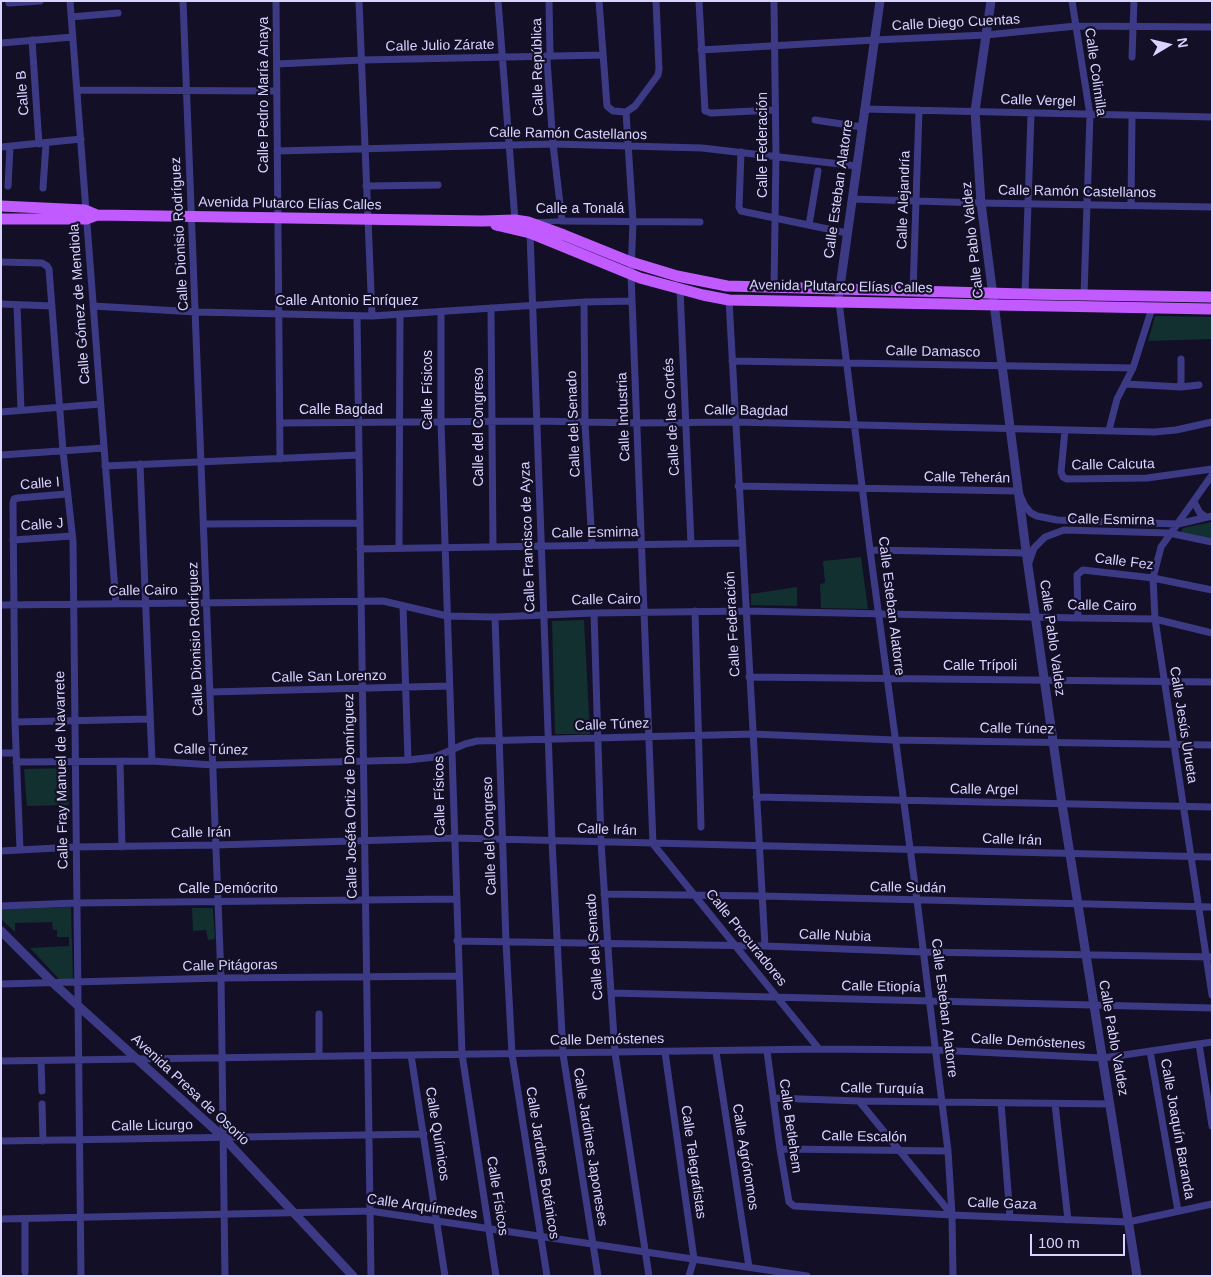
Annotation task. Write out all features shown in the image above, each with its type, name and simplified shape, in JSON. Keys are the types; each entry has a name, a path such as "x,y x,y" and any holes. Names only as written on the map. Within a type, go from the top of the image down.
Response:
{"main road":[{"name":"Avenida Plutarco Elías Calles","path":"1,206 86,215"},
{"name":"Avenida Plutarco Elías Calles","path":"1,219 97,215 278,219 515,220 557,238 631,262 677,276 727,286 774,288 839,296 993,299 1152,308 1212,309"},
{"name":"Avenida Plutarco Elías Calles","path":"482,221 529,227"},
{"name":"Avenida Plutarco Elías Calles","path":"557,238 631,274 680,289 729,300 913,291 993,299 1025,294 1212,297"}],"street":[{"path":"9,3 40,1"},
{"name":"Calle Gómez de Mendiola","path":"70,1 116,604"},
{"name":"Calle Dionisio Rodríguez","path":"183,1 221,978 225,1276"},
{"name":"Calle Pedro María Anaya","path":"276,1 280,459"},
{"path":"359,1 372,316"},
{"path":"498,1 515,220"},
{"name":"Calle República","path":"549,1 550,55 547,60 553,144 562,221"},
{"path":"600,1 608,108 613,111 626,112 634,106 658,75 656,1"},
{"path":"699,1 705,111 711,113 775,110"},
{"name":"Calle Federación","path":"774,1 776,156 774,288"},
{"name":"Calle Esteban Alatorre","path":"880,1 839,296 886,678 948,1151 953,1276"},
{"name":"Calle Pablo Valdez","path":"991,1 976,111 981,203 1026,553 1069,854 1084,954 1103,1058 1135,1275"},
{"name":"Calle Colimilla","path":"1072,1 1090,115 1084,296"},
{"path":"1132,57 1134,1"},
{"path":"71,17 118,13"},
{"name":"Calle Diego Cuentas","path":"701,50 986,35 1076,26 1212,27"},
{"path":"1,42 73,37"},
{"name":"Calle B","path":"32,40 42,144 43,188"},
{"name":"Calle Julio Zárate","path":"277,64 362,60 603,55"},
{"path":"77,90 277,91"},
{"name":"Calle Vergel","path":"864,109 1212,117"},
{"name":"Calle Alejandría","path":"913,291 919,110"},
{"name":"Calle Industria","path":"626,112 633,221 631,274 653,844"},
{"path":"1025,294 1031,114"},
{"path":"1131,206 1132,116"},
{"path":"815,120 862,127"},
{"path":"1,147 81,139"},
{"name":"Calle Ramón Castellanos","path":"278,151 553,144 702,148 857,166"},
{"path":"8,186 10,147"},
{"path":"741,152 740,209 847,233"},
{"path":"809,225 818,171"},
{"path":"366,186 438,184"},
{"name":"Calle Ramón Castellanos","path":"852,199 916,202 1212,207"},
{"name":"Calle a Tonalá","path":"529,227 562,221 700,222"},
{"name":"Calle Francisco de Ayza","path":"529,227 552,841"},
{"name":"Calle Fray Manuel de Navarrete","path":"1,262 42,263 47,266 50,272 63,451 72,536 81,1276"},
{"name":"Calle de las Cortés","path":"680,289 684,423 691,544"},
{"name":"Calle Federación","path":"729,300 764,946"},
{"name":"Calle Antonio Enríquez","path":"93,306 196,312 372,316 532,305 632,301"},
{"name":"Calle del Senado","path":"584,302 585,422 592,545"},
{"path":"1,304 52,306"},
{"path":"17,305 21,410"},
{"name":"Calle del Congreso","path":"491,308 493,547"},
{"path":"1109,430 1117,399 1133,368 1152,308"},
{"name":"Calle Físicos","path":"441,312 444,548 462,1054 496,1276"},
{"path":"399,548 400,315"},
{"name":"Calle Joséfa Ortiz de Domínguez","path":"358,316 371,1276"},
{"path":"1181,359 1181,387"},
{"name":"Calle Damasco","path":"732,361 1133,368"},
{"path":"1126,384 1181,387 1199,385"},
{"path":"1,412 100,404"},
{"name":"Calle Bagdad","path":"280,423 735,422 1154,432 1176,430 1212,422"},
{"name":"Calle Calcuta","path":"1065,430 1061,472 1063,477 1067,479 1147,478 1212,469"},
{"path":"1,456 104,448"},
{"path":"105,466 359,455"},
{"path":"140,464 144,604 152,761"},
{"name":"Calle Jesús Urueta","path":"1212,475 1161,546 1153,578 1155,619 1198,907 1209,957 1212,995"},
{"name":"Calle Teherán","path":"738,486 1018,491 1028,510 1037,516 1045,518 1178,524 1209,517"},
{"name":"Calle I","path":"13,540 14,499 68,494"},
{"path":"1194,502 1200,513 1209,517"},
{"path":"204,524 360,523"},
{"name":"Calle Esmirna","path":"1028,566 1034,548 1045,537 1064,530 1169,533 1212,542"},
{"name":"Calle J","path":"13,540 72,536"},
{"path":"13,540 15,722 20,850"},
{"name":"Calle Esmirna","path":"360,549 741,543"},
{"path":"870,550 1026,553"},
{"name":"Calle Fez","path":"1078,618 1077,575 1080,571 1153,578 1212,590"},
{"name":"Calle Cairo","path":"1,605 383,601 447,616 495,617 543,614 745,611 1155,619 1212,633"},
{"path":"403,606 408,760"},
{"path":"695,611 701,827"},
{"name":"Calle del Senado","path":"594,613 601,842 615,1053 649,1276"},
{"name":"Calle del Congreso","path":"495,617 506,942 512,1054"},
{"name":"Calle Trípoli","path":"749,677 1212,682"},
{"name":"Calle San Lorenzo","path":"210,692 449,686"},
{"path":"15,722 150,720"},
{"name":"Calle Túnez","path":"16,762 152,761 213,765 408,760 435,758 471,742 752,734 894,740 1212,745"},
{"path":"1,753 16,753"},
{"path":"120,761 122,847"},
{"name":"Calle Argel","path":"756,797 1212,807"},
{"name":"Calle Irán","path":"1,851 75,847 454,838 1212,857"},
{"name":"Calle Jardines Japoneses","path":"552,841 562,1054 598,1276"},
{"name":"Calle Procuradores","path":"653,844 819,1049"},
{"name":"Calle Sudán","path":"604,894 1212,907"},
{"name":"Calle Demócrito","path":"1,906 76,903 456,899"},
{"name":"Avenida Presa de Osorio","path":"1,931 53,983 223,1137 353,1276"},
{"name":"Calle Nubia","path":"457,941 764,946 923,952 1209,957"},
{"name":"Calle Pitágoras","path":"1,984 221,978 458,976"},
{"name":"Calle Etiopía","path":"611,993 1212,1008"},
{"path":"319,1014 319,1056"},
{"name":"Calle Demóstenes","path":"1,1062 819,1049 936,1050 1103,1058 1212,1042"},
{"path":"1199,1044 1212,1126"},
{"name":"Calle Betlehem","path":"767,1051 780,1149 791,1205"},
{"name":"Calle Joaquín Baranda","path":"1150,1051 1178,1211"},
{"name":"Calle Telegrafistas","path":"665,1052 694,1259 689,1276"},
{"name":"Calle Agrónomos","path":"716,1052 749,1267"},
{"name":"Calle Jardines Botánicos","path":"512,1054 547,1276"},
{"name":"Calle Químicos","path":"411,1055 446,1276"},
{"path":"41,1061 42,1091"},
{"name":"Calle Turquía","path":"773,1098 1110,1104"},
{"path":"858,1101 952,1215"},
{"path":"1001,1103 1010,1217"},
{"path":"42,1104 43,1141"},
{"path":"1055,1104 1068,1220"},
{"name":"Calle Licurgo","path":"1,1141 424,1134"},
{"name":"Calle Escalón","path":"780,1149 948,1151"},
{"name":"Calle Gaza","path":"791,1205 952,1215 1128,1222 1212,1204"},
{"name":"Calle Arquímedes","path":"1,1219 370,1211 807,1276"},
{"path":"25,1219 25,1272"}],"green space":[{"path":"1155,316 1212,317 1212,339 1148,341"},
{"path":"1212,522 1212,539 1180,533 1183,528"},
{"path":"861,557 868,609 821,608 820,584 825,583 823,561"},
{"path":"797,587 797,606 751,605 751,594"},
{"path":"584,620 590,734 555,734 552,621"},
{"path":"68,768 69,805 27,806 24,769"},
{"path":"71,907 73,979 59,979 30,948 69,946 69,937 57,937 57,930 53,930 52,922 15,923 15,932 1,919 1,909"},
{"path":"192,908 213,908 215,939 208,940 206,930 193,931"}]}
